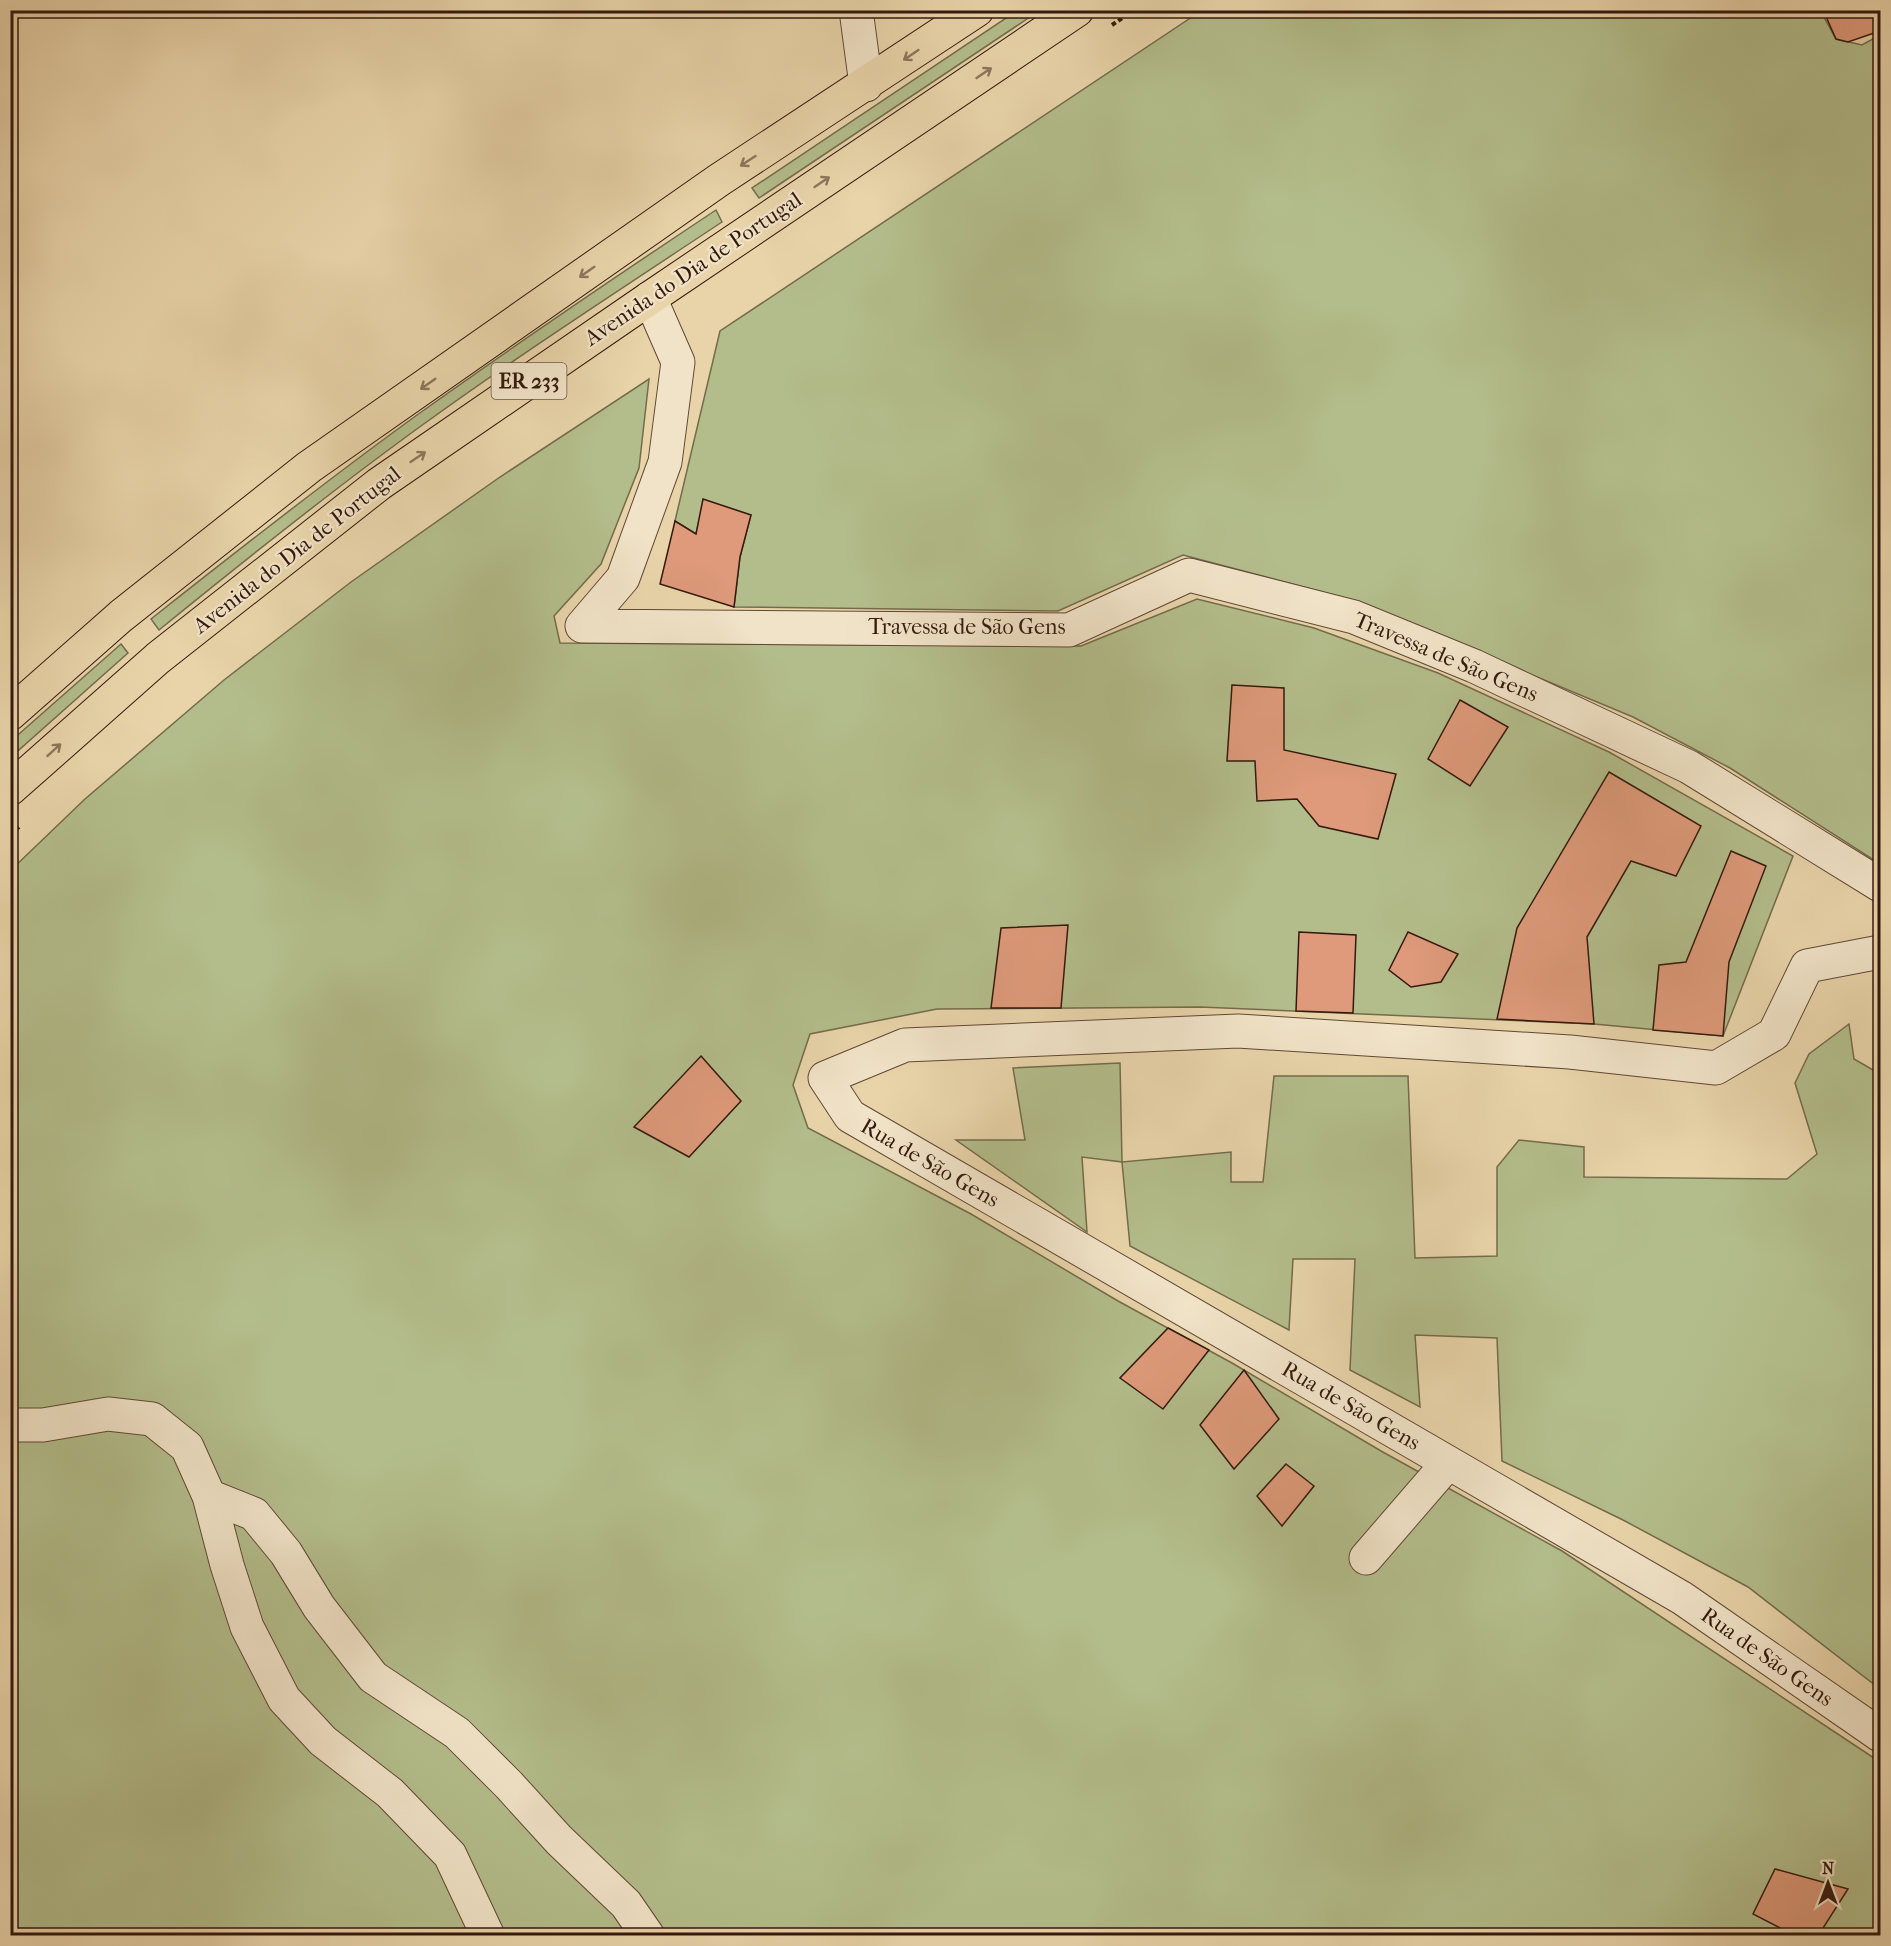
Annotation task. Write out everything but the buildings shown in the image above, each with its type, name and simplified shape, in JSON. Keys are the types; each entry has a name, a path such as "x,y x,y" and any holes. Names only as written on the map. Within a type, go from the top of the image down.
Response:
{"main road":[{"name":"ER 233","path":"10,714 121,616 309,467 719,180 977,10"},
{"name":"Avenida do Dia de Portugal","path":"10,789 158,658 379,484 1077,10"}],"street":[{"path":"856,10 866,85"},
{"name":"Travessa de São Gens","path":"650,298 678,362 665,462 623,578 582,626 1069,630 1189,575 1354,617 1474,666 1689,767 1881,885"},
{"name":"Rua de São Gens","path":"1881,952 1807,966 1774,1034 1716,1068 1570,1052 1238,1031 905,1046 825,1078 850,1116 1682,1598 1881,1735"},
{"path":"10,1425 43,1425 108,1414 152,1419 187,1447 209,1496 227,1565 247,1627 284,1699 323,1741 390,1793 450,1855 488,1935"},
{"path":"1366,1558 1448,1462"},
{"path":"209,1496 254,1514 286,1553 319,1607 373,1677 457,1733 559,1840 626,1904 648,1935"}],"green space":[{"path":"1018,10 1039,11 759,198 752,188"},
{"path":"1780,10 1794,17 1800,11 1820,10 1836,39 1862,45 1880,35 1880,864 1730,768 1633,717 1353,600 1183,555 1058,611 734,607 740,557 751,515 704,500 696,534 675,521 720,331 1201,11"},
{"path":"716,210 722,222 421,426 288,526 159,630 151,619 349,465 491,363"},
{"path":"649,379 639,468 601,564 554,616 560,643 1081,646 1197,599 1314,628 1438,673 1609,752 1793,856 1723,1036 1594,1024 1200,1007 937,1009 810,1034 793,1085 808,1128 971,1214 1381,1451 1562,1551 1880,1762 1880,1935 11,1936 11,870 85,799 224,680 351,582 500,477"},
{"path":"121,644 128,653 11,757 11,741"},
{"path":"1849,1024 1854,1059 1880,1074 1880,1689 1748,1587 1623,1520 1502,1461 1497,1338 1415,1335 1420,1407 1350,1370 1355,1259 1293,1259 1289,1330 1130,1246 1122,1162 1231,1152 1231,1182 1263,1182 1274,1076 1408,1076 1415,1258 1497,1256 1497,1167 1519,1140 1584,1147 1584,1177 1787,1179 1817,1154 1795,1083 1809,1054"},
{"path":"1120,1063 1122,1162 1082,1157 1087,1232 956,1140 1025,1140 1013,1068"}]}
